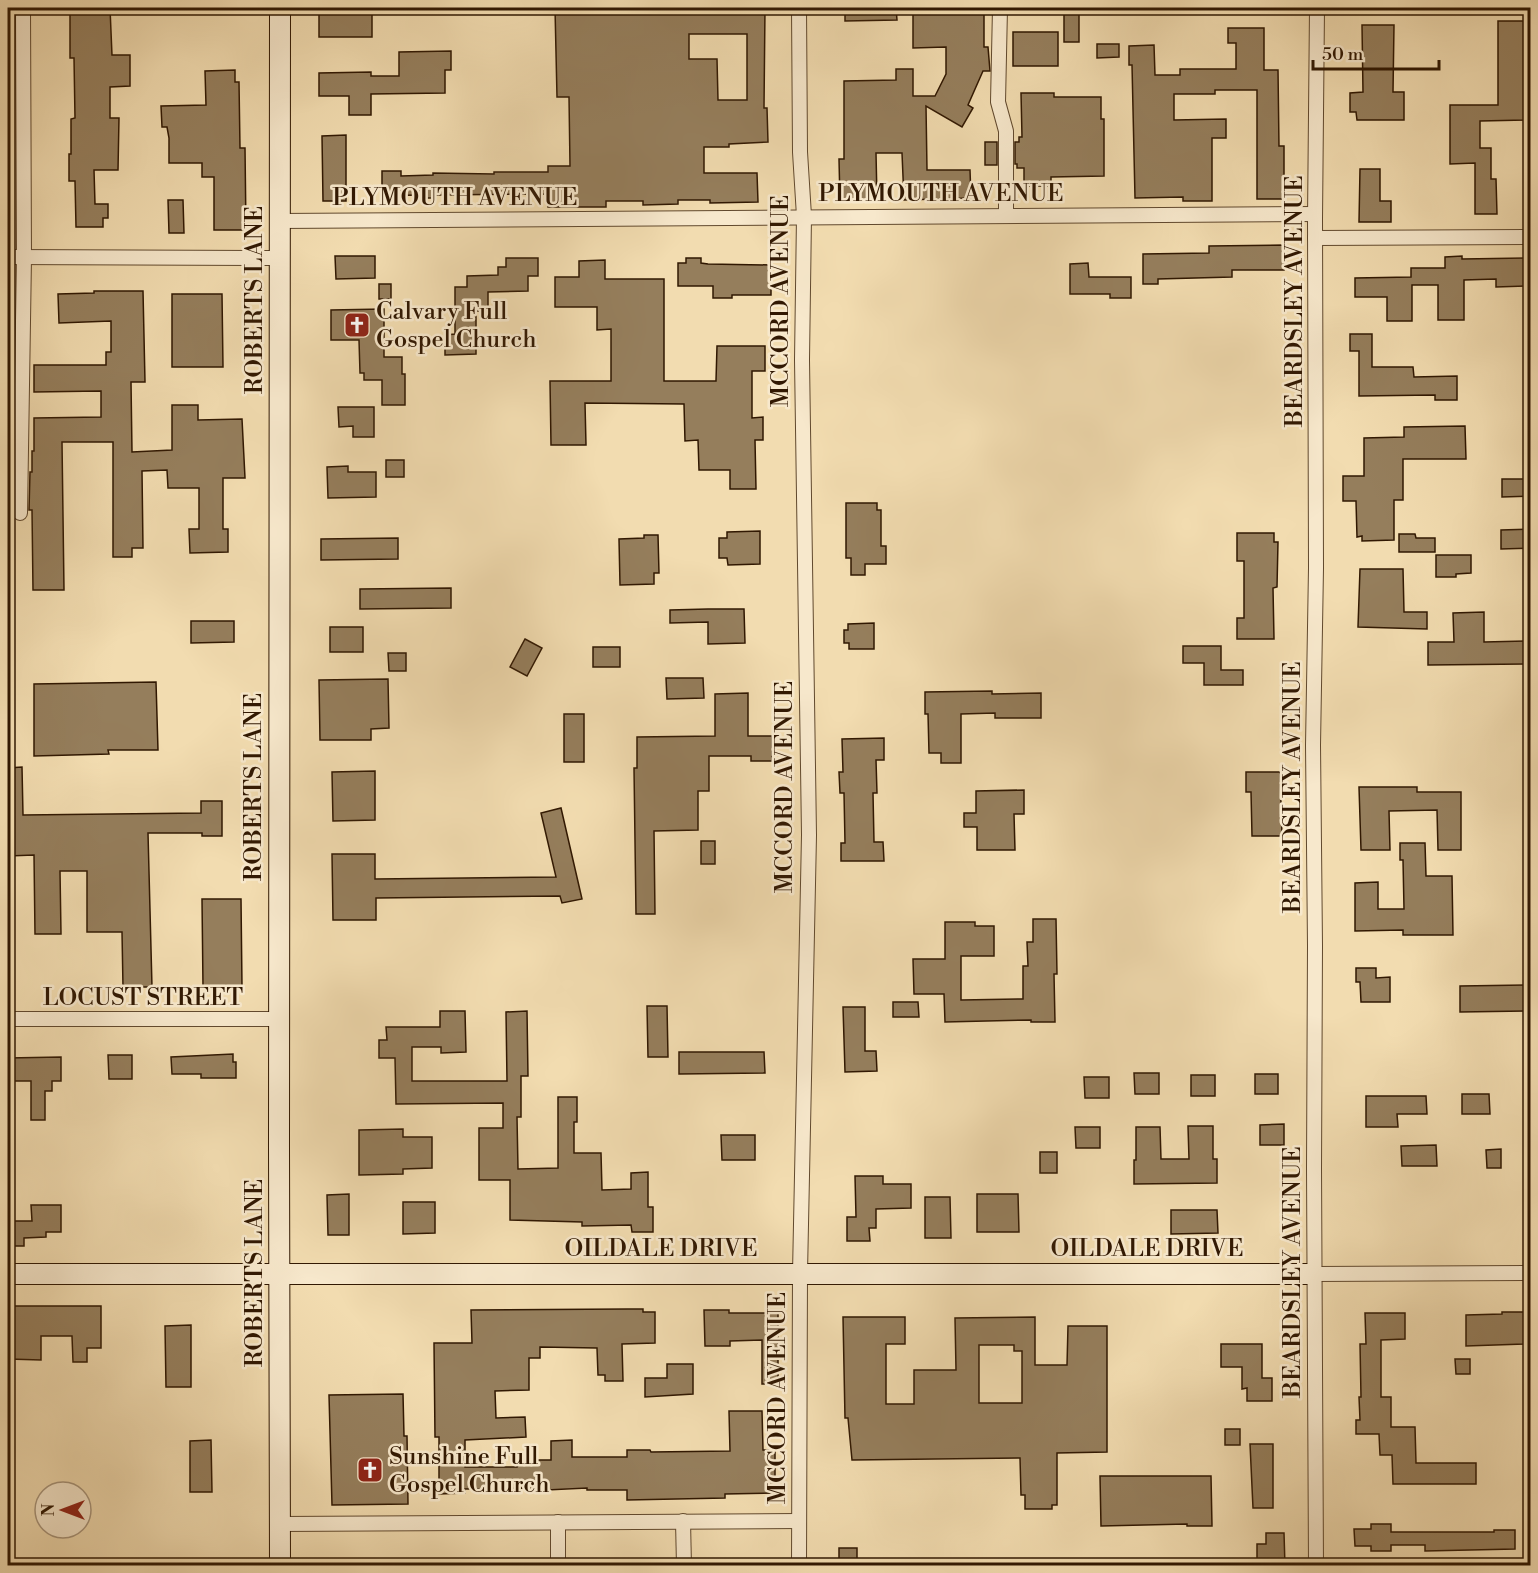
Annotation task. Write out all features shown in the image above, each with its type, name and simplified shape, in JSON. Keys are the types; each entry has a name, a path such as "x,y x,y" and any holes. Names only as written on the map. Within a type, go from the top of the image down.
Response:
{"main road":[{"name":"ROBERTS LANE","path":"280,8 280,1566"},
{"name":"OILDALE DRIVE","path":"8,1274 1314,1274"}],"street":[{"path":"20,513 24,257 23,8"},
{"name":"MCCORD AVENUE","path":"799,8 800,152 804,216 801,360 809,835 800,1273 799,1566"},
{"path":"1000,8 998,102 1006,131 1006,215"},
{"name":"BEARDSLEY AVENUE","path":"1316,1566 1313,745 1316,568 1317,8"},
{"name":"PLYMOUTH AVENUE","path":"279,221 1315,214"},
{"path":"1315,238 1530,237"},
{"path":"8,257 279,258"},
{"name":"LOCUST STREET","path":"8,1019 279,1019"},
{"path":"1314,1274 1530,1273"},
{"path":"683,1521 684,1566"},
{"path":"280,1524 799,1521"},
{"path":"558,1522 558,1566"}],"building":[{"path":"70,8 110,8 112,55 130,55 130,86 110,87 110,118 119,118 118,170 94,170 95,204 108,204 108,218 103,218 103,227 76,227 75,181 69,181 71,119 75,118 74,58 70,58"},
{"path":"319,8 372,8 372,37 319,37"},
{"path":"555,8 765,8 764,108 767,108 768,142 729,144 729,147 704,147 704,173 757,173 758,202 710,203 710,200 678,200 678,204 643,205 643,201 606,201 606,207 548,207 548,194 435,195 435,198 415,198 415,195 382,196 382,171 401,171 401,176 433,175 433,173 494,174 494,172 548,172 548,166 570,166 569,97 557,97","holes":["689,34 747,34 747,100 718,100 717,59 689,59"]},
{"path":"845,8 896,8 897,20 845,21"},
{"path":"913,8 984,8 984,47 988,47 990,71 983,71 968,105 973,108 962,127 926,106 927,170 970,170 971,198 904,200 902,153 876,153 877,199 840,202 839,159 844,159 844,81 896,80 896,69 913,69 913,96 935,96 946,74 946,47 913,48"},
{"path":"1064,8 1079,8 1079,42 1064,42"},
{"path":"1498,21 1526,21 1527,120 1480,121 1480,148 1491,148 1491,179 1496,179 1497,214 1475,214 1475,163 1450,164 1450,105 1498,105"},
{"path":"1362,25 1394,25 1393,92 1404,92 1404,120 1357,120 1356,112 1350,112 1350,93 1363,92"},
{"path":"1228,28 1264,28 1264,70 1278,70 1279,146 1284,146 1284,199 1257,199 1257,90 1215,90 1215,94 1174,94 1174,120 1226,119 1226,138 1212,138 1212,201 1183,201 1183,197 1135,198 1132,65 1129,65 1129,46 1154,45 1155,75 1180,75 1180,69 1236,69 1236,43 1228,43"},
{"path":"1013,32 1058,32 1058,66 1013,66"},
{"path":"1097,44 1119,44 1119,57 1097,58"},
{"path":"451,51 451,70 445,70 445,93 371,94 371,115 349,115 349,96 319,96 319,73 371,72 371,76 399,76 399,52"},
{"path":"235,70 235,82 239,82 240,148 245,148 246,230 214,230 214,177 202,177 202,163 169,163 169,138 167,127 162,127 161,106 206,105 205,71"},
{"path":"1021,93 1054,93 1054,97 1101,97 1101,119 1104,119 1104,176 1051,177 1051,186 1024,186 1024,168 1017,168 1015,164 1015,142 1019,142 1019,137 1022,137"},
{"path":"346,135 346,201 323,201 322,136"},
{"path":"985,142 997,142 997,165 985,165"},
{"path":"1360,169 1380,169 1380,201 1391,201 1391,222 1359,222"},
{"path":"168,200 183,200 184,233 169,233"},
{"path":"1284,245 1284,270 1232,270 1232,277 1158,279 1158,284 1143,284 1143,254 1209,253 1209,246"},
{"path":"335,256 375,256 375,278 336,279"},
{"path":"1462,256 1462,259 1530,258 1530,286 1496,287 1496,279 1464,280 1464,320 1438,320 1438,285 1412,285 1412,321 1387,321 1387,297 1355,297 1355,278 1411,277 1411,268 1445,268 1445,257"},
{"path":"506,258 538,258 538,276 528,276 528,291 488,292 488,311 476,311 476,354 445,355 445,335 455,334 455,287 467,287 467,276 498,275 498,267 506,267"},
{"path":"686,258 701,258 701,263 708,264 771,265 771,295 732,295 732,298 713,298 713,286 678,286 678,263 686,263"},
{"path":"605,260 605,279 664,279 664,381 716,381 717,346 765,346 765,371 752,371 752,418 763,417 763,440 755,440 756,489 730,489 730,470 699,470 698,440 685,441 684,404 585,403 586,445 551,445 550,381 611,381 611,329 597,330 597,307 555,307 555,277 579,277 579,261"},
{"path":"1088,263 1089,277 1131,277 1131,298 1110,298 1110,294 1070,294 1070,264"},
{"path":"379,284 391,284 391,299 379,299"},
{"path":"94,291 143,291 145,382 131,382 132,452 172,450 172,405 198,405 198,420 242,419 245,478 223,478 223,529 228,529 228,552 190,553 189,529 199,529 199,488 168,488 167,470 142,471 143,548 132,548 132,557 113,557 113,442 62,442 64,590 33,590 32,510 29,510 34,418 101,417 101,391 34,392 34,365 106,365 106,352 111,352 111,321 59,323 58,294 94,293"},
{"path":"172,294 222,294 223,367 172,367"},
{"path":"384,309 384,357 402,357 402,374 405,374 405,405 382,405 382,380 364,380 364,373 360,373 359,340 331,340 331,310"},
{"path":"1350,334 1372,334 1372,367 1413,367 1414,377 1457,376 1457,400 1435,400 1435,395 1359,396 1359,351 1350,351"},
{"path":"338,407 374,407 374,437 353,437 353,426 339,427"},
{"path":"1465,426 1466,459 1403,459 1403,500 1394,500 1394,540 1362,541 1362,536 1357,537 1356,501 1343,501 1343,476 1364,476 1364,438 1404,437 1404,427"},
{"path":"386,460 404,460 404,477 386,477"},
{"path":"348,466 348,472 376,472 376,497 328,498 327,467"},
{"path":"8,472 12,472 11,511 8,511"},
{"path":"1502,479 1530,479 1530,496 1502,497"},
{"path":"846,503 877,503 877,510 881,510 881,546 886,546 886,564 865,564 865,575 851,575 851,558 846,558"},
{"path":"1530,529 1530,548 1501,549 1501,530"},
{"path":"760,531 760,564 728,565 727,558 719,558 719,538 727,538 727,532"},
{"path":"1237,533 1274,533 1274,542 1278,542 1277,587 1273,588 1274,639 1237,639 1237,618 1244,618 1244,561 1237,561"},
{"path":"1399,534 1415,534 1416,538 1435,538 1435,552 1399,552"},
{"path":"644,535 658,535 659,573 654,573 654,584 620,585 619,539 644,538"},
{"path":"398,538 398,559 321,560 321,539"},
{"path":"1436,555 1471,555 1471,573 1456,574 1456,577 1436,577"},
{"path":"1360,569 1403,569 1404,612 1427,612 1427,629 1358,627"},
{"path":"451,588 451,608 360,609 360,589"},
{"path":"744,609 745,643 708,644 708,622 670,623 670,610"},
{"path":"1484,612 1484,642 1530,641 1530,664 1428,665 1428,642 1454,642 1453,613"},
{"path":"191,621 234,621 234,642 191,643"},
{"path":"874,623 874,649 849,649 849,643 844,643 844,630 848,630 848,624"},
{"path":"330,627 363,627 363,652 330,652"},
{"path":"525,639 542,648 527,676 510,667"},
{"path":"1183,646 1221,646 1221,670 1243,670 1243,685 1204,685 1204,663 1183,663"},
{"path":"593,647 620,647 620,667 593,667"},
{"path":"388,653 406,653 406,671 389,671"},
{"path":"666,678 703,678 704,698 667,699"},
{"path":"388,679 389,728 371,729 371,740 320,740 319,680"},
{"path":"156,682 158,750 108,750 109,754 34,756 34,684"},
{"path":"992,691 992,694 1041,693 1041,718 995,718 995,713 961,714 961,763 941,763 941,753 929,753 925,692"},
{"path":"748,693 748,736 772,736 772,761 751,761 751,756 709,756 709,791 698,791 698,830 654,831 655,914 636,914 634,768 637,768 637,737 715,736 715,694"},
{"path":"564,714 584,714 584,762 564,762"},
{"path":"884,738 884,760 876,760 877,793 873,793 874,842 883,842 884,861 841,861 841,843 845,843 844,793 840,793 839,772 843,772 842,739"},
{"path":"22,767 23,815 201,813 201,801 222,801 222,836 202,836 202,833 148,833 152,987 123,987 122,932 87,932 87,871 60,871 61,934 35,934 34,855 8,856 8,768"},
{"path":"375,771 375,820 333,821 332,772"},
{"path":"1246,772 1280,772 1282,836 1252,836 1251,792 1246,792"},
{"path":"1359,787 1417,787 1417,792 1461,792 1461,850 1438,850 1437,810 1389,811 1390,850 1361,850"},
{"path":"1024,790 1024,814 1014,814 1015,850 977,850 977,827 964,827 964,813 976,813 976,791"},
{"path":"561,808 582,899 562,903 560,896 376,898 376,920 333,920 332,854 375,854 375,879 556,877 541,813"},
{"path":"701,841 715,841 715,864 701,864"},
{"path":"1400,843 1425,843 1426,876 1452,876 1453,935 1403,935 1403,930 1355,931 1355,883 1378,882 1378,909 1404,909 1403,860 1400,860"},
{"path":"202,899 241,899 242,987 203,987"},
{"path":"1033,919 1056,919 1055,1022 1031,1022 1031,1020 945,1022 944,994 914,994 913,959 945,959 945,922 975,922 975,926 994,926 994,956 961,956 961,1000 1023,999 1023,966 1028,966 1027,942 1033,942"},
{"path":"1356,968 1376,968 1376,978 1390,977 1390,1002 1361,1002 1360,982 1356,982"},
{"path":"1530,985 1530,1011 1460,1012 1460,986"},
{"path":"893,1002 918,1002 919,1017 893,1017"},
{"path":"647,1006 667,1006 668,1057 648,1057"},
{"path":"843,1007 865,1007 865,1051 876,1051 877,1071 845,1072"},
{"path":"440,1011 465,1011 466,1052 441,1053 441,1047 412,1047 412,1081 507,1081 506,1012 527,1011 528,1076 521,1076 521,1117 517,1117 518,1169 558,1168 558,1097 577,1097 574,1153 601,1153 602,1190 631,1189 631,1173 648,1172 648,1207 653,1207 653,1232 632,1232 631,1225 582,1226 582,1222 510,1220 510,1180 479,1180 479,1128 503,1128 503,1103 396,1104 395,1058 379,1058 379,1040 387,1040 386,1027 440,1027"},
{"path":"679,1052 764,1052 765,1073 679,1074"},
{"path":"233,1054 233,1062 236,1062 236,1078 201,1078 201,1074 172,1074 171,1057"},
{"path":"108,1055 132,1055 132,1079 109,1079"},
{"path":"61,1057 61,1081 52,1081 52,1091 45,1091 45,1120 31,1120 31,1081 8,1081 8,1058"},
{"path":"1134,1073 1159,1073 1159,1094 1135,1094"},
{"path":"1255,1074 1278,1074 1278,1094 1255,1094"},
{"path":"1191,1075 1215,1075 1215,1096 1191,1096"},
{"path":"1084,1077 1109,1077 1109,1098 1085,1098"},
{"path":"1462,1094 1489,1094 1490,1114 1462,1114"},
{"path":"1366,1096 1426,1096 1427,1114 1397,1114 1398,1127 1366,1127"},
{"path":"1284,1124 1284,1145 1260,1145 1260,1125"},
{"path":"1188,1126 1213,1126 1213,1159 1217,1159 1217,1183 1134,1184 1136,1127 1160,1127 1161,1159 1189,1159"},
{"path":"1075,1127 1100,1127 1100,1148 1076,1148"},
{"path":"403,1129 403,1137 432,1137 432,1168 403,1169 403,1174 359,1175 359,1130"},
{"path":"721,1135 755,1135 755,1160 722,1160"},
{"path":"1436,1145 1437,1166 1402,1166 1401,1146"},
{"path":"1501,1149 1501,1168 1487,1168 1486,1150"},
{"path":"1040,1152 1057,1152 1057,1173 1040,1173"},
{"path":"855,1176 883,1176 883,1184 911,1184 911,1208 876,1209 876,1228 869,1228 870,1241 847,1241 847,1217 856,1217"},
{"path":"349,1194 349,1235 328,1235 327,1195"},
{"path":"977,1194 1018,1194 1019,1232 977,1232"},
{"path":"925,1197 950,1197 951,1238 925,1238"},
{"path":"403,1202 435,1202 435,1233 403,1234"},
{"path":"31,1205 61,1205 61,1232 46,1232 46,1237 24,1238 24,1246 8,1246 8,1221 32,1221"},
{"path":"1171,1210 1217,1210 1218,1233 1171,1234"},
{"path":"8,1306 101,1306 101,1348 87,1348 87,1362 73,1362 72,1336 41,1336 41,1360 8,1359"},
{"path":"643,1309 643,1312 655,1312 655,1343 622,1344 623,1381 605,1381 605,1375 598,1375 597,1348 540,1347 540,1358 529,1358 529,1390 495,1391 496,1418 525,1417 526,1437 465,1440 465,1467 517,1467 517,1460 551,1460 551,1441 572,1440 572,1457 627,1457 627,1450 730,1451 729,1411 762,1411 763,1450 775,1450 775,1493 725,1494 725,1498 627,1500 627,1490 587,1490 587,1488 526,1491 526,1488 465,1489 465,1493 439,1494 439,1437 435,1437 434,1343 472,1343 471,1310"},
{"path":"704,1310 729,1310 729,1313 778,1313 778,1384 762,1384 762,1340 730,1341 730,1346 705,1346"},
{"path":"1502,1312 1524,1312 1524,1344 1466,1346 1466,1315 1502,1314"},
{"path":"1365,1313 1405,1313 1405,1339 1381,1340 1381,1397 1391,1397 1391,1427 1415,1427 1416,1463 1476,1463 1476,1484 1393,1484 1392,1455 1380,1455 1379,1434 1356,1434 1356,1420 1360,1420 1360,1344 1366,1344"},
{"path":"843,1317 905,1317 905,1344 886,1344 886,1404 914,1404 914,1370 956,1370 955,1318 1035,1317 1035,1365 1067,1365 1068,1326 1107,1326 1107,1452 1057,1453 1057,1505 1052,1505 1052,1509 1025,1509 1025,1495 1021,1495 1020,1458 852,1460 848,1418 845,1418","holes":["979,1345 1014,1345 1014,1351 1022,1351 1022,1403 979,1403"]},
{"path":"191,1325 191,1387 166,1387 165,1326"},
{"path":"1221,1344 1262,1344 1262,1378 1272,1378 1272,1401 1247,1401 1247,1388 1242,1389 1242,1367 1221,1367"},
{"path":"1455,1359 1470,1359 1470,1374 1456,1374"},
{"path":"667,1364 693,1364 693,1394 645,1397 645,1378 667,1378"},
{"name":"Sunshine Full Gospel Church","path":"403,1394 404,1436 407,1436 408,1504 332,1505 329,1395"},
{"path":"1225,1429 1240,1429 1240,1445 1225,1445"},
{"path":"211,1440 212,1492 190,1492 190,1441"},
{"path":"1250,1444 1273,1444 1273,1508 1253,1508"},
{"path":"1100,1476 1211,1476 1212,1526 1187,1526 1187,1524 1101,1526"},
{"path":"1371,1524 1391,1524 1391,1532 1515,1530 1515,1549 1425,1551 1425,1545 1391,1545 1391,1551 1371,1551 1371,1546 1355,1546 1354,1529 1371,1529"},
{"path":"1266,1533 1284,1533 1285,1566 1257,1566 1257,1544 1266,1544"},
{"path":"839,1548 857,1548 857,1566 839,1566"}],"place":[{"name":"Calvary Full Gospel Church","path":"357,325"},
{"name":"Sunshine Full Gospel Church","path":"370,1470"}]}
